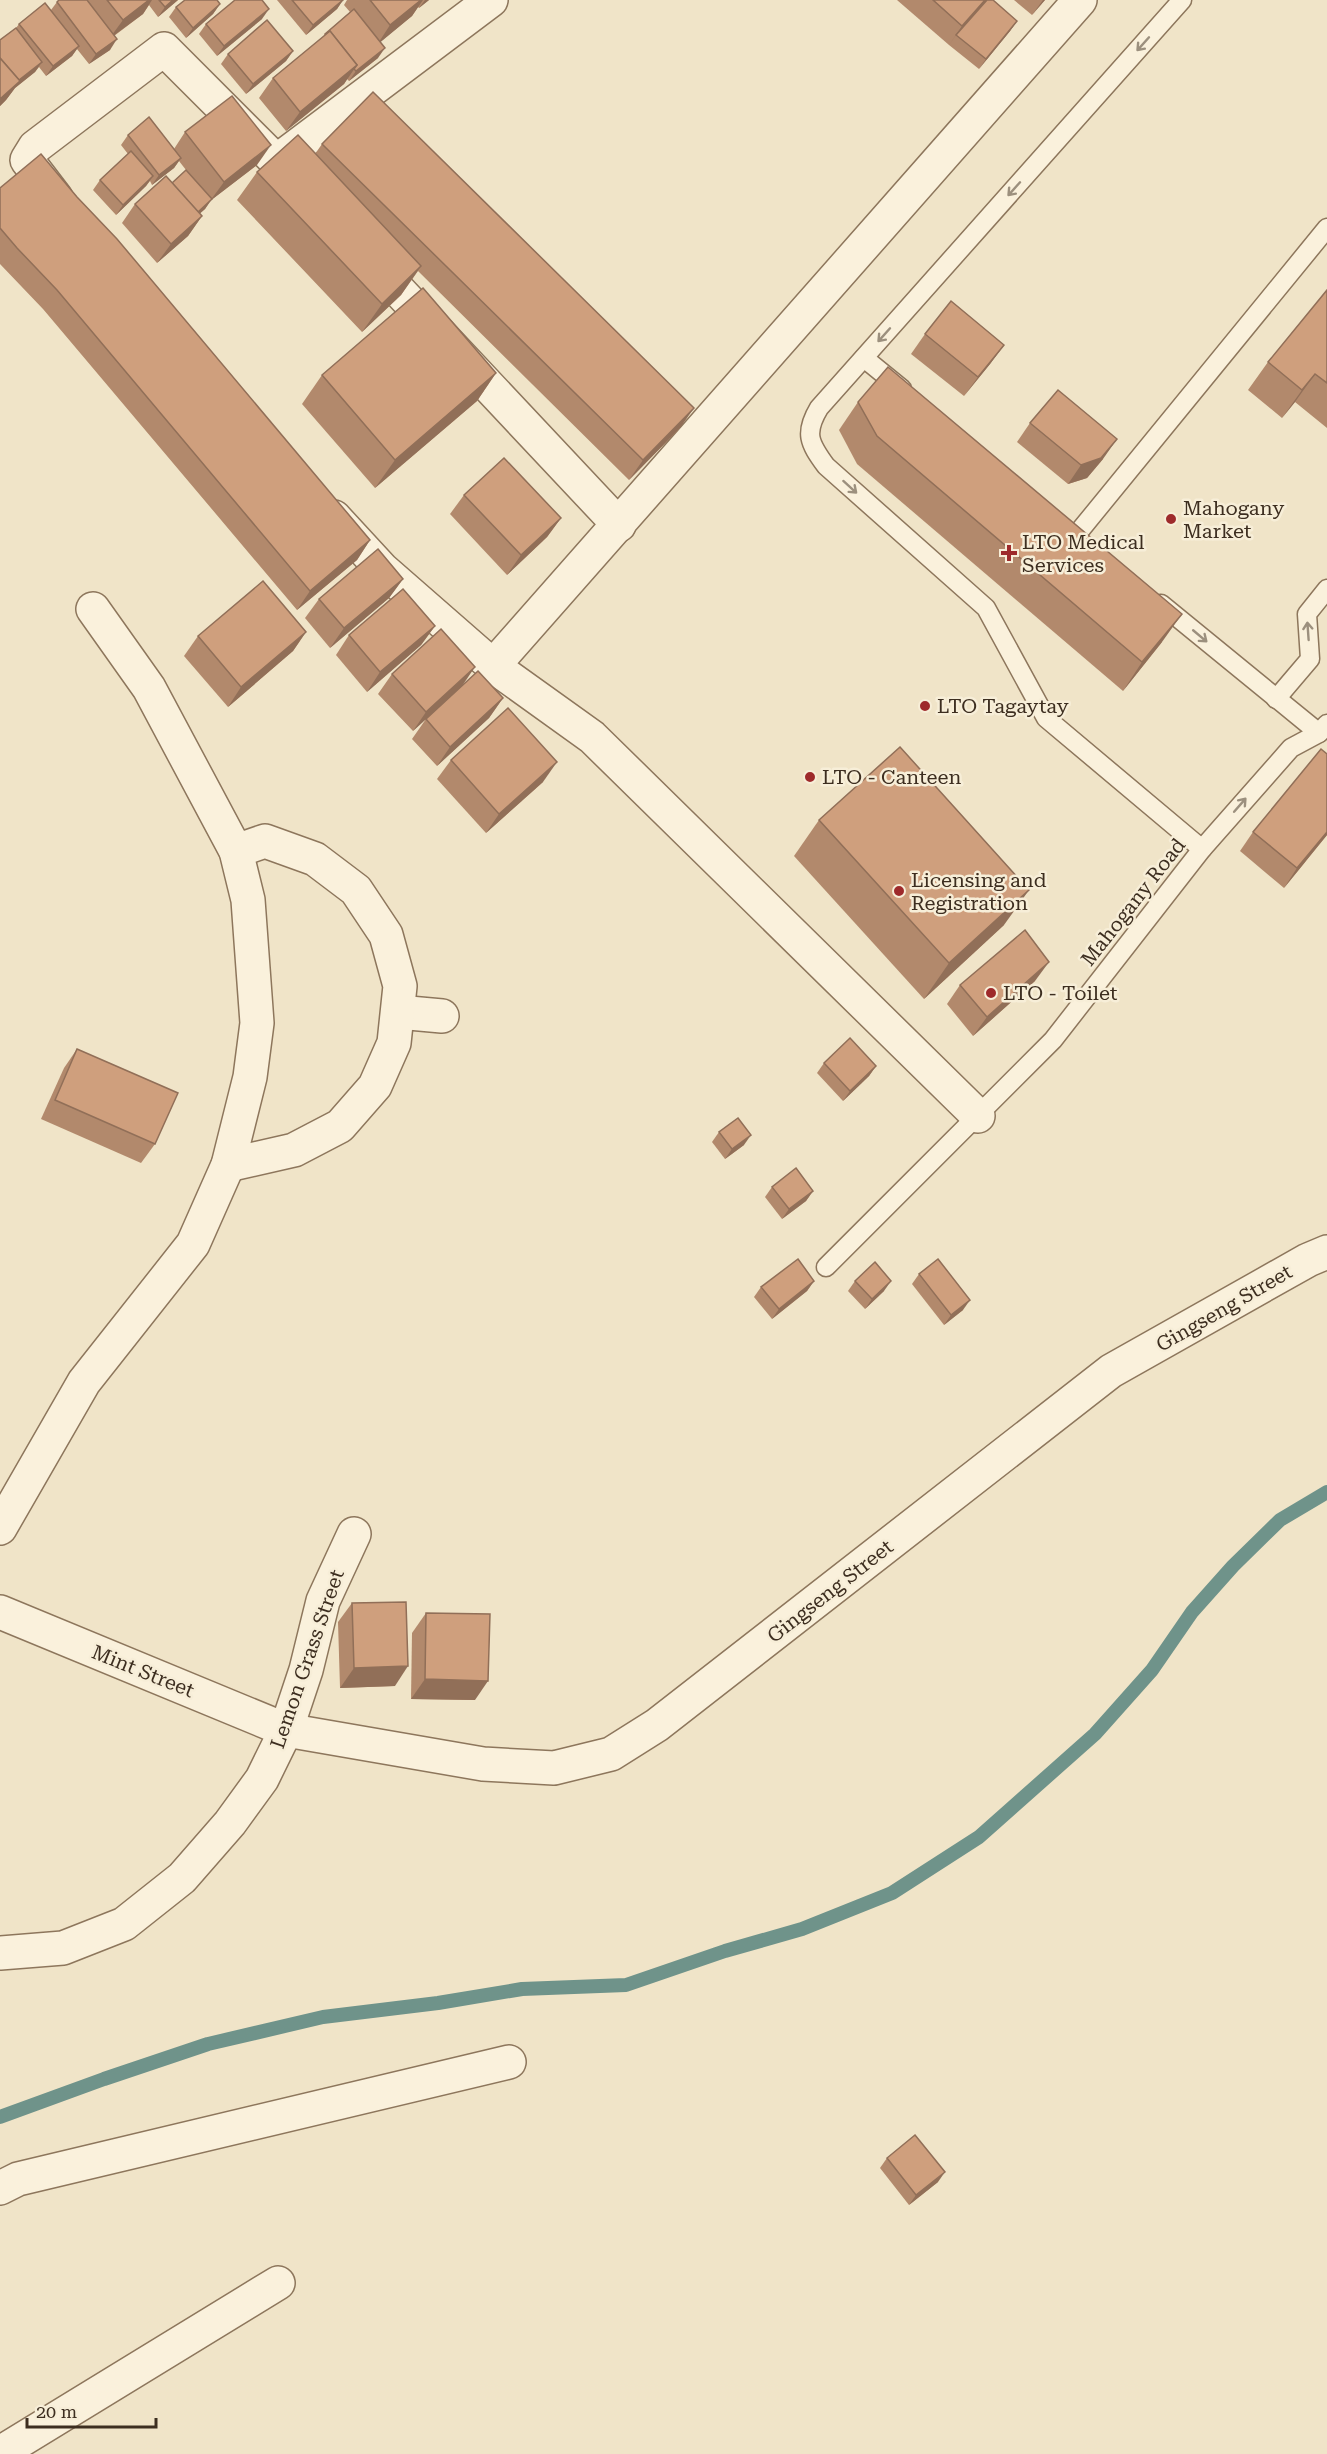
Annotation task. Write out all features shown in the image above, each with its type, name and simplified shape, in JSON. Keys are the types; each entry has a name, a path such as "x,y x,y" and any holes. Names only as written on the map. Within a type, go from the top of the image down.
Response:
{"street":[{"path":"278,160 491,0"},
{"path":"493,666 1080,0"},
{"path":"75,220 27,160 35,147 164,49 278,160 326,213"},
{"path":"351,238 619,525"},
{"path":"313,494 382,569 493,666 592,737 978,1116"},
{"path":"0,1528 84,1382 194,1244 228,1165 250,1077 257,1023 248,900 236,851 149,688 93,609"},
{"path":"228,1165 294,1150 340,1126 375,1086 394,1043 400,986 386,935 356,890 315,859 265,841 236,851"},
{"path":"398,1012 442,1016"},
{"name":"Gingseng Street","path":"286,1730 483,1764 554,1768 610,1754 657,1725 1111,1371 1308,1260 1327,1252"},
{"name":"Lemon Grass Street","path":"0,1953 63,1948 124,1924 182,1878 230,1823 262,1779 286,1730 306,1670 323,1601 354,1534"},
{"name":"Mint Street","path":"0,1612 286,1730"},
{"path":"0,2188 18,2179 509,2062"},
{"path":"0,2453 278,2283"}],"lane":[{"path":"1182,0 819,408 810,422 809,438 815,452 826,466 986,608 1046,718 1202,849"},
{"path":"1077,534 1327,228"},
{"path":"864,358 918,403"},
{"path":"1059,519 1095,549"},
{"path":"1276,699 1310,659 1307,614 1327,589"},
{"path":"1149,594 1276,699 1323,729"},
{"name":"Mahogany Road","path":"826,1267 1053,1040 1202,849 1290,748 1323,729"}],"building":[{"path":"59,0 87,0 117,39 96,54 57,2"},
{"path":"107,0 149,0 123,20"},
{"path":"159,0 173,0 165,7"},
{"path":"185,0 217,0 220,4 193,28 176,7"},
{"path":"235,0 262,0 269,9 224,46 206,24"},
{"path":"292,0 343,0 313,25"},
{"path":"370,0 421,0 390,25"},
{"path":"933,0 985,0 962,26"},
{"path":"987,0 993,0 1017,21 986,59 956,35"},
{"path":"45,3 79,46 53,66 19,24"},
{"path":"354,9 385,48 356,71 354,69 357,65 330,31 325,34"},
{"path":"267,20 293,51 253,84 228,54"},
{"path":"16,28 42,62 19,80 0,58 0,40"},
{"path":"330,31 357,65 300,112 273,78"},
{"path":"0,58 20,81 0,99"},
{"path":"373,92 694,408 643,460 322,144"},
{"path":"232,96 271,145 224,182 185,132"},
{"path":"149,117 181,158 159,175 128,135"},
{"path":"298,135 421,266 382,304 257,172"},
{"path":"131,151 153,176 123,205 100,180"},
{"path":"41,154 77,197 117,239 370,540 310,591 57,290 0,228 0,188"},
{"path":"186,170 212,199 198,212 172,183"},
{"path":"166,176 202,216 171,244 135,204"},
{"path":"423,288 496,373 395,460 322,375"},
{"path":"1327,290 1327,383 1315,374 1302,390 1268,362"},
{"path":"951,301 1004,345 978,377 925,334"},
{"path":"888,367 1182,614 1142,662 877,436 858,402"},
{"path":"1058,390 1117,439 1101,458 1081,465 1030,423"},
{"path":"504,458 561,518 521,555 464,495"},
{"path":"378,549 403,579 344,628 319,599"},
{"path":"263,581 306,632 241,687 198,636"},
{"path":"403,589 435,626 380,672 349,635"},
{"path":"441,629 475,667 426,712 392,674"},
{"path":"478,671 503,698 450,747 426,719"},
{"path":"508,708 557,762 499,814 451,760"},
{"path":"900,747 1029,890 949,963 819,820"},
{"path":"1321,749 1327,754 1327,832 1297,868 1253,832"},
{"name":"LTO - Toilet","path":"1025,930 1049,962 987,1017 960,985"},
{"path":"850,1038 876,1066 850,1091 824,1063"},
{"path":"77,1049 178,1093 155,1144 55,1100"},
{"path":"738,1118 751,1135 732,1149 719,1132"},
{"path":"796,1168 813,1191 789,1209 772,1187"},
{"path":"798,1259 814,1281 779,1309 761,1287"},
{"path":"938,1259 970,1300 951,1315 919,1274"},
{"path":"875,1262 891,1281 872,1299 855,1281"},
{"path":"406,1602 408,1666 354,1668 352,1603"},
{"path":"426,1613 490,1614 488,1681 425,1679"},
{"path":"915,2135 945,2172 916,2195 887,2158"}],"waterway":[{"path":"0,2117 208,2044 323,2017 438,2003 522,1989 626,1985 725,1951 802,1929 892,1893 979,1837 1095,1734 1152,1670 1192,1612 1233,1566 1280,1520 1327,1492"}],"place":[{"name":"Mahogany Market","path":"1171,519"},
{"name":"LTO Medical Services","path":"1009,553"},
{"name":"LTO Tagaytay","path":"925,706"},
{"name":"LTO - Canteen","path":"810,777"},
{"name":"Licensing and Registration","path":"899,891"},
{"name":"LTO - Toilet","path":"991,993"}]}
